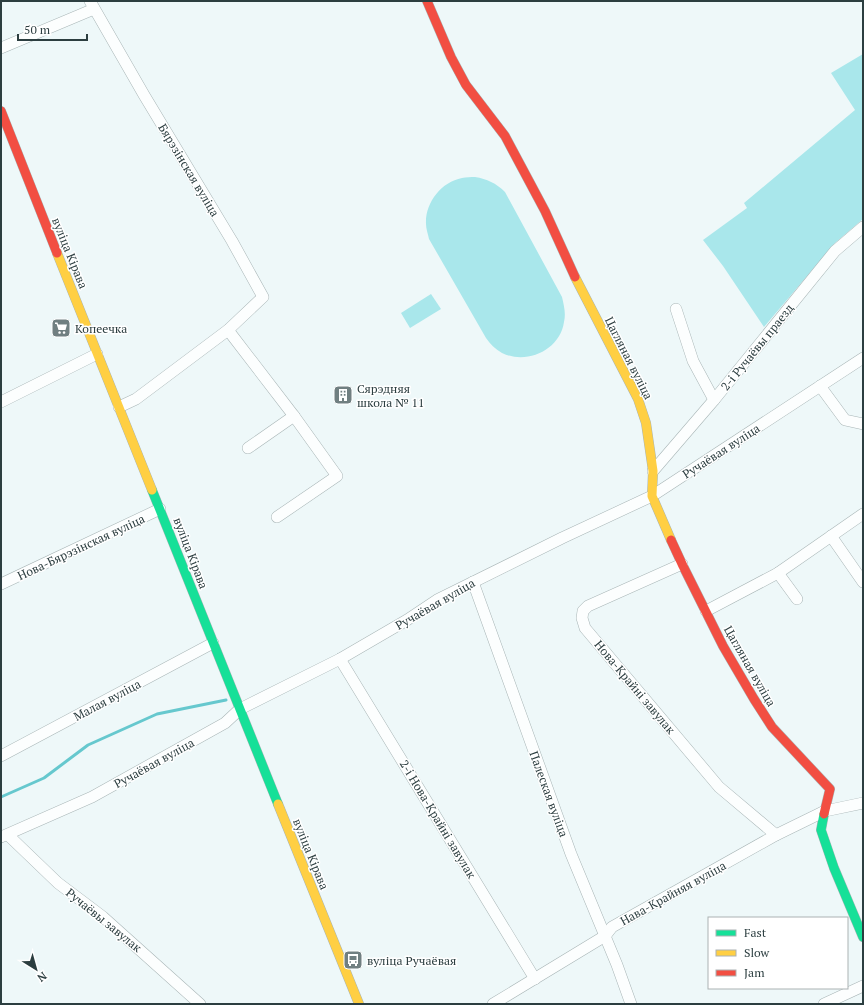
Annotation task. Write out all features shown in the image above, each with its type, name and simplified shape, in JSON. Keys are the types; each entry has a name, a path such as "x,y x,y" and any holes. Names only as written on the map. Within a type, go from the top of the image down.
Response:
{"street":[{"name":"Цагляная вуліца","path":"427,1 451,58 466,85 505,136 545,211 580,288 638,399 646,423 653,471 652,496 682,564 723,646 772,727 830,789 825,811"},
{"path":"1,48 92,5"},
{"name":"Бярэзінская вуліца","path":"92,5 232,241 263,297 228,330 136,398 119,407"},
{"name":"вуліца Кірава","path":"1,111 213,644 359,1004"},
{"name":"2-і Ручаёвы праезд","path":"653,471 714,400 835,251 863,227"},
{"path":"676,308 693,361 714,400"},
{"path":"228,330 338,476 277,517"},
{"path":"1,402 97,354"},
{"name":"Ручаёвая вуліца","path":"5,836 92,797 225,723 240,709 340,659 407,620 437,600 652,496 863,358"},
{"path":"820,386 846,420 863,424"},
{"path":"248,448 294,416"},
{"name":"Нова-Бярэзінская вуліца","path":"1,584 160,509"},
{"path":"706,611 778,573 863,514"},
{"path":"830,536 863,582"},
{"name":"Нова-Крайні завулак","path":"682,564 588,606 583,611 582,618 585,628 719,787 776,835"},
{"path":"778,573 796,599"},
{"name":"Палеская вуліца","path":"473,582 571,854 631,1004"},
{"name":"Малая вуліца","path":"1,756 213,644"},
{"name":"2-і Нова-Крайні завулак","path":"340,659 535,979"},
{"name":"Нава-Крайняя вуліца","path":"496,1003 605,936 612,927 776,835 825,811 863,803"},
{"path":"825,811 821,830 834,868 863,937"},
{"name":"Ручаёвы завулак","path":"5,836 58,883 103,917 200,1004"},
{"path":"824,1004 863,986"}],"shaded area":[{"path":"863,54 863,219 835,243 764,327 723,266 703,240 747,208 744,203 855,110 831,73"},
{"path":"475,177 491,182 505,192 562,297 565,316 561,332 549,347 532,356 512,356 502,353 489,342 429,239 426,226 426,216 431,201 441,189 454,180"},
{"path":"431,294 441,309 410,328 401,313"}],"waterway":[{"path":"1,797 44,778 88,745 157,714 226,700"}],"traffic: fast":[{"path":"152,490 278,804"},
{"path":"824,814 821,830 834,868 863,937"}],"traffic: slow":[{"path":"57,253 152,490"},
{"path":"575,277 638,399 646,423 653,471 652,496 671,540"},
{"path":"278,804 359,1004"}],"traffic: jam":[{"path":"427,1 451,57 466,85 505,136 545,211 575,277"},
{"path":"1,111 57,253"},
{"path":"671,540 723,646 754,699 772,727 830,789 824,814"}],"place":[{"name":"Копеечка","path":"61,328"},
{"name":"Сярэдняя школа № 11","path":"343,395"},
{"name":"вуліца Ручаёвая","path":"353,960"}]}
